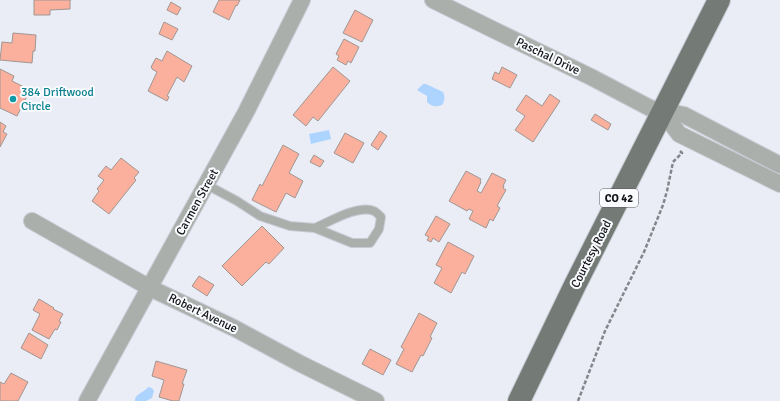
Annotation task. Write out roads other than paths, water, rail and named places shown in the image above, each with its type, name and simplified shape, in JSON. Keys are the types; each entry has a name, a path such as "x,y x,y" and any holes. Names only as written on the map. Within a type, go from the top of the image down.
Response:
{"main road":[{"name":"Courtesy Road","path":"519,401 662,111 719,0"}],"street":[{"name":"Carmen Street","path":"88,401 246,112 302,0"},
{"name":"Paschal Drive","path":"433,0 591,77 650,108 684,115 780,165"},
{"path":"662,111 679,134 780,184"},
{"name":"Robert Avenue","path":"32,220 150,288 234,328 301,364 376,401"}],"lane":[{"path":"207,185 237,201 260,216 290,226 315,228 352,244 370,243 379,229 381,217 374,211 361,210 345,214 315,228"}],"water":[{"path":"423,84 443,92 444,102 442,105 434,106 427,102 427,96 417,90"},
{"path":"329,130 331,139 311,144 309,134"},
{"path":"148,387 152,388 154,391 152,398 146,401 135,401 136,397"}],"place":[{"name":"384 Driftwood Circle","path":"13,99"}]}
